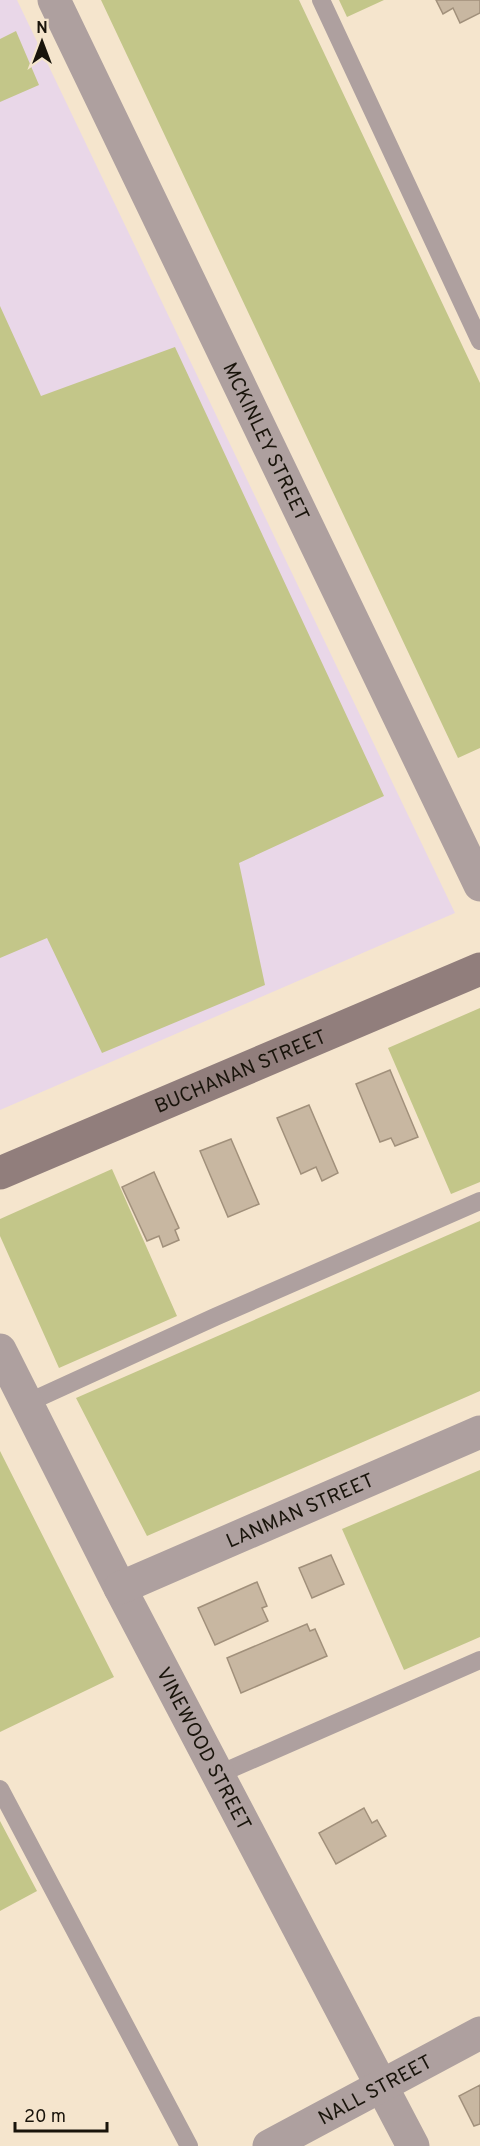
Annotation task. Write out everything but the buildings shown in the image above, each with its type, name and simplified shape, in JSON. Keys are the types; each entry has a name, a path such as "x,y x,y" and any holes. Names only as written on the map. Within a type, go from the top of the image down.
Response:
{"street":[{"name":"MCKINLEY STREET","path":"54,0 480,885"},
{"name":"BUCHANAN STREET","path":"0,1173 480,969"},
{"name":"VINEWOOD STREET","path":"0,1350 120,1588 413,2146"},
{"name":"LANMAN STREET","path":"120,1588 480,1432"},
{"name":"NALL STREET","path":"270,2146 480,2033"}],"lane":[{"path":"321,0 480,341"},
{"path":"27,1403 225,1312 480,1201"},
{"path":"217,1774 480,1660"},
{"path":"0,1789 189,2146"}],"shaded area":[{"path":"0,0 17,0 455,913 0,1110"}],"green space":[{"path":"101,0 299,0 480,383 480,748 458,758"},
{"path":"339,0 384,0 347,17"},
{"path":"16,31 39,85 0,102 0,39"},
{"path":"0,306 41,396 175,347 384,796 239,863 265,985 102,1053 47,938 0,958"},
{"path":"480,1008 480,1182 451,1194 388,1048"},
{"path":"112,1169 177,1316 59,1368 0,1236 0,1219"},
{"path":"480,1221 480,1391 147,1536 76,1398"},
{"path":"0,1451 114,1677 0,1732"},
{"path":"480,1470 480,1637 404,1670 342,1529"},
{"path":"0,1821 37,1891 0,1911"}]}
